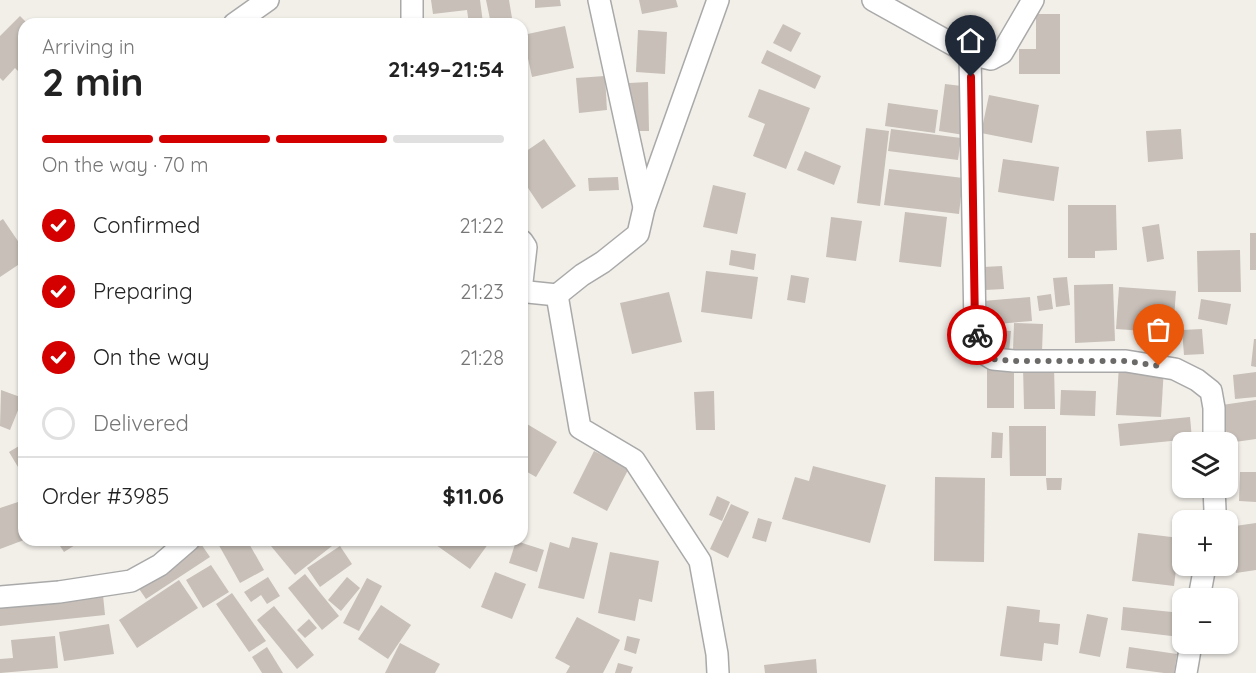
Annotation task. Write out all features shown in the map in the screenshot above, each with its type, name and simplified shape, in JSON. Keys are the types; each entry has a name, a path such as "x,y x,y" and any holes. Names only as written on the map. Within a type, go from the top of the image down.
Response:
{"street":[{"path":"242,18 268,0"},
{"path":"412,0 412,18"},
{"path":"600,0 644,208"},
{"path":"557,295 638,234 644,208 718,0"},
{"path":"873,0 970,54 991,59 1002,53 1033,0"},
{"path":"970,54 975,327 982,352 993,359 1014,361 1126,361 1175,369 1197,380 1210,392 1214,408 1214,432"},
{"path":"528,289 557,295"},
{"path":"557,295 580,428 634,460 700,561 717,654 718,673"},
{"path":"0,597 59,592 131,581 160,565 182,546"},
{"path":"1186,673 1189,654"}],"building":[{"path":"431,0 480,0 482,18 468,18 467,10 433,14"},
{"path":"486,0 509,0 512,18 490,18"},
{"path":"535,0 560,0 561,6 535,8"},
{"path":"639,0 676,0 678,7 642,14"},
{"path":"1036,14 1060,14 1060,74 1019,74 1019,49 1036,49"},
{"path":"18,18 18,71 15,68 3,81 0,78 0,36"},
{"path":"783,24 801,33 791,52 773,43"},
{"path":"565,26 574,68 532,77 528,58 528,34"},
{"path":"638,30 667,32 665,74 636,72"},
{"path":"767,50 821,76 815,89 761,63"},
{"path":"605,76 607,110 579,113 576,78"},
{"path":"648,82 649,131 630,131 629,83"},
{"path":"945,84 970,87 964,135 939,131"},
{"path":"759,89 810,108 786,169 753,156 765,124 748,117"},
{"path":"989,95 1039,105 1032,143 981,133"},
{"path":"888,103 938,110 935,133 885,126"},
{"path":"866,128 889,131 880,206 857,203"},
{"path":"891,129 961,138 958,160 888,151"},
{"path":"1181,129 1183,159 1148,162 1146,131"},
{"path":"544,139 576,186 542,209 528,188 528,150"},
{"path":"805,151 841,166 834,185 797,170"},
{"path":"1003,159 1059,167 1054,201 998,192"},
{"path":"889,169 963,178 959,214 884,205"},
{"path":"618,177 619,190 589,191 588,178"},
{"path":"713,185 746,193 737,234 703,227"},
{"path":"1068,205 1116,205 1117,250 1095,251 1095,258 1068,258"},
{"path":"905,212 947,217 941,267 899,262"},
{"path":"831,217 862,221 856,261 826,257"},
{"path":"3,219 18,241 18,265 0,277 0,221"},
{"path":"1159,224 1164,259 1147,262 1142,227"},
{"path":"1250,233 1256,233 1256,270 1250,270"},
{"path":"731,250 756,254 754,270 729,265"},
{"path":"1240,250 1241,292 1198,292 1197,251"},
{"path":"1002,266 1004,289 985,290 983,267"},
{"path":"706,271 758,277 752,319 701,312"},
{"path":"791,275 809,278 805,303 787,300"},
{"path":"1067,277 1070,305 1056,307 1053,278"},
{"path":"1113,284 1115,341 1075,343 1074,285"},
{"path":"1119,287 1176,291 1173,333 1116,329"},
{"path":"669,292 682,342 632,354 620,303"},
{"path":"1051,294 1053,309 1039,311 1037,296"},
{"path":"1030,297 1032,321 985,325 983,301"},
{"path":"1201,299 1231,304 1227,325 1198,319"},
{"path":"1014,323 1043,324 1042,352 1013,351"},
{"path":"989,329 1011,331 1009,352 988,351"},
{"path":"1202,329 1204,354 1184,355 1182,330"},
{"path":"1254,339 1256,339 1256,367 1251,366"},
{"path":"1054,365 1055,409 1024,409 1023,366"},
{"path":"1119,365 1164,368 1161,417 1116,415"},
{"path":"987,369 1014,369 1014,408 987,408"},
{"path":"1256,372 1256,397 1235,399 1233,375"},
{"path":"1,390 18,396 18,410 10,430 0,426"},
{"path":"1061,390 1096,391 1095,416 1060,415"},
{"path":"714,391 715,430 696,430 694,392"},
{"path":"1256,400 1256,439 1238,442 1238,432 1226,432 1222,405"},
{"path":"1190,417 1191,432 1172,432 1172,441 1120,446 1118,424"},
{"path":"528,425 557,442 536,477 528,472"},
{"path":"1009,426 1046,426 1046,476 1010,476"},
{"path":"992,432 1003,433 1002,458 991,458"},
{"path":"18,447 18,467 9,452"},
{"path":"594,451 629,468 607,511 573,493"},
{"path":"813,466 886,485 870,543 782,519 795,477 809,481"},
{"path":"1240,472 1256,472 1256,502 1239,501"},
{"path":"935,477 985,478 984,562 934,561"},
{"path":"1046,478 1062,478 1061,490 1047,490"},
{"path":"717,496 730,502 722,521 709,515"},
{"path":"18,502 18,542 0,549 0,508"},
{"path":"731,504 749,512 728,558 710,549"},
{"path":"758,518 772,522 766,542 752,538"},
{"path":"1256,523 1256,570 1238,573 1238,526"},
{"path":"1138,533 1172,537 1174,586 1132,581"},
{"path":"572,537 598,543 584,599 538,588 550,542 569,548"},
{"path":"528,545 544,550 537,572 509,563 514,546"},
{"path":"60,546 74,546 64,552"},
{"path":"191,546 202,546 210,557 146,599 135,583"},
{"path":"219,546 250,546 264,570 240,583"},
{"path":"271,546 332,546 295,575"},
{"path":"340,546 352,564 320,587 307,568"},
{"path":"437,546 487,546 470,569"},
{"path":"610,552 659,561 652,602 639,599 635,621 598,613"},
{"path":"211,565 229,592 203,608 186,580"},
{"path":"495,572 526,584 512,619 481,607"},
{"path":"305,574 339,616 322,630 288,588"},
{"path":"268,577 280,596 267,604 261,595 251,602 244,592"},
{"path":"347,577 360,588 341,611 328,600"},
{"path":"367,578 382,586 359,631 343,623"},
{"path":"179,580 198,608 137,648 119,620"},
{"path":"232,593 266,641 249,652 216,604"},
{"path":"103,595 105,615 0,626 0,605"},
{"path":"381,605 411,625 388,659 358,639"},
{"path":"274,606 314,655 297,669 257,620"},
{"path":"1007,606 1040,610 1039,622 1060,624 1058,645 1044,643 1042,661 1000,656"},
{"path":"1123,607 1172,612 1172,636 1121,630"},
{"path":"1087,614 1108,618 1100,657 1079,653"},
{"path":"577,617 620,640 603,673 566,673 570,666 555,658"},
{"path":"309,619 317,628 305,638 297,630"},
{"path":"109,624 114,654 64,661 59,632"},
{"path":"55,636 58,668 0,673 0,659 13,658 11,640"},
{"path":"627,636 640,639 636,654 624,650"},
{"path":"400,643 440,664 435,673 385,673"},
{"path":"267,647 283,673 262,673 252,657"},
{"path":"1129,647 1177,654 1174,673 1126,668"},
{"path":"816,659 817,673 765,673 764,665"},
{"path":"618,663 633,667 631,673 615,673"}],"way so far":[{"path":"977,335 982,352 993,359 1126,361 1159,366"}],"route":[{"path":"971,77 975,327 977,335"}]}
